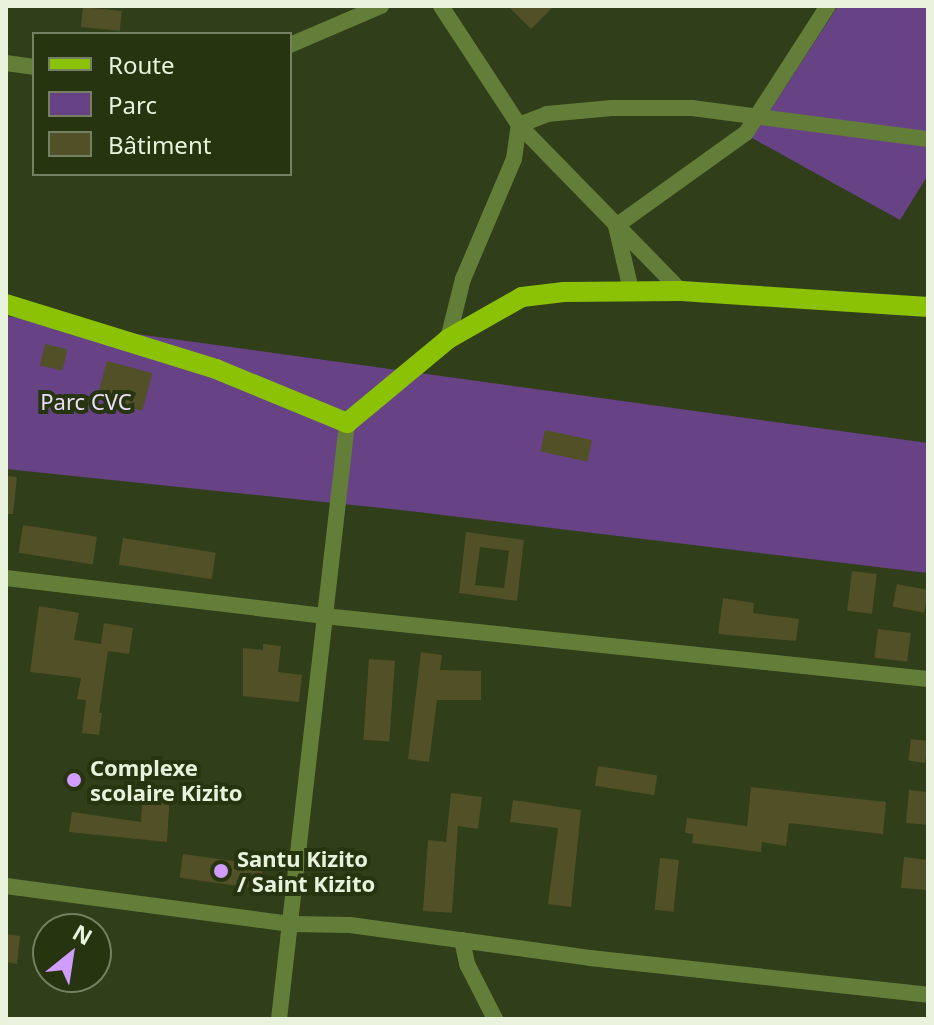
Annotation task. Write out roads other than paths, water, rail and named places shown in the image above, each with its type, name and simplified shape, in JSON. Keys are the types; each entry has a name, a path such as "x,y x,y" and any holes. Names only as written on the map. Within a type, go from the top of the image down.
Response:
{"main road":[{"path":"6,304 216,369 347,423 448,339 522,297 564,292 681,291 928,307"}],"street":[{"path":"292,44 381,6"},
{"path":"441,6 519,125 681,291"},
{"path":"616,226 746,133 828,6"},
{"path":"6,63 32,67"},
{"path":"519,125 547,114 612,108 692,108 756,119 928,139"},
{"path":"448,339 463,279 514,159 519,125"},
{"path":"616,226 631,290"},
{"path":"279,1019 347,423"},
{"path":"6,578 324,616 928,679"},
{"path":"6,886 291,924 350,925 928,995"},
{"path":"462,940 467,964 495,1019"}],"place":[{"name":"Complexe scolaire Kizito","path":"74,780"},
{"name":"Santu Kizito / Saint Kizito","path":"221,871"}],"park label":[{"name":"Parc CVC","path":"86,402"}]}
